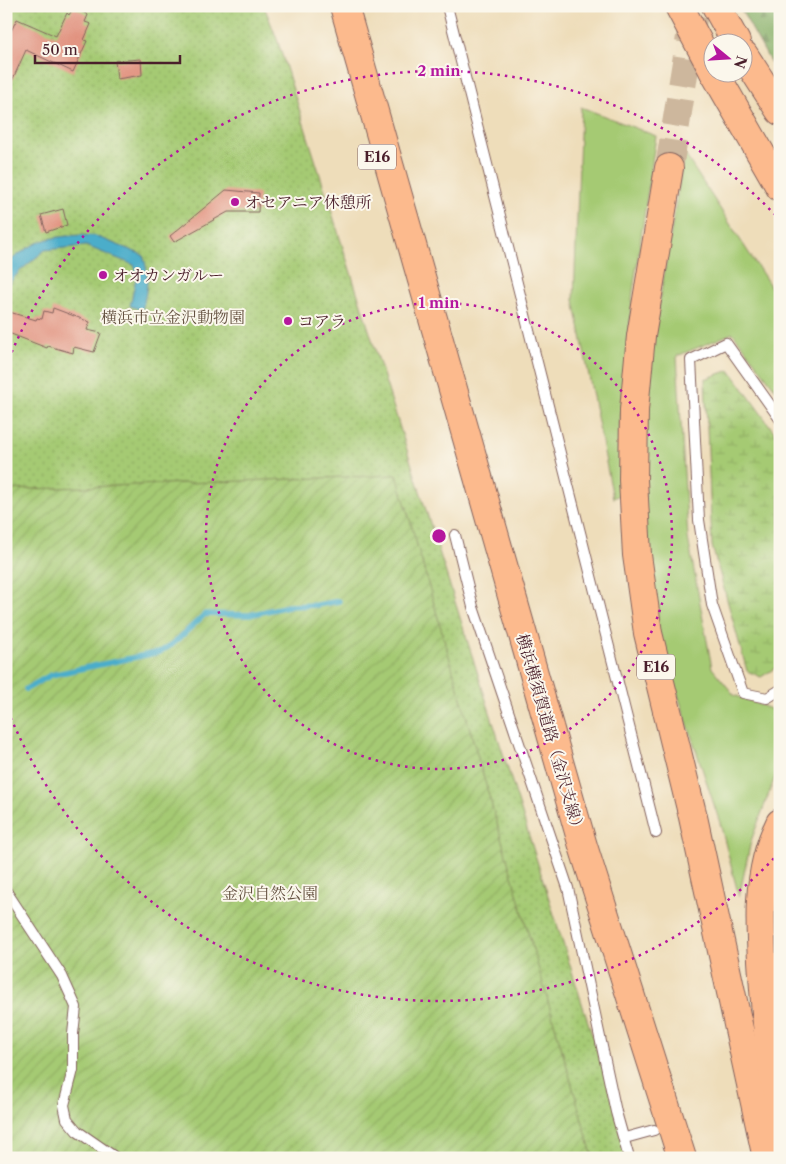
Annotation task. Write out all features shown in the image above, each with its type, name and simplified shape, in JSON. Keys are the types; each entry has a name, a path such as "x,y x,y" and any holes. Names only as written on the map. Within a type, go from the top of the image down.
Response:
{"highway":[{"name":"E16","path":"325,6 429,308"},
{"name":"E16","path":"344,6 429,308"},
{"path":"678,6 704,54"},
{"path":"716,6 730,32"},
{"path":"754,71 780,111"},
{"path":"720,82 780,187"},
{"name":"E16","path":"670,168 641,336 634,410 633,480 637,555 648,633 693,817 767,1158"},
{"name":"横浜横須賀道路（金沢支線）","path":"429,308 583,846 682,1158"},
{"path":"780,823 767,858 760,894 770,1064 780,1107"}],"lane":[{"path":"447,6 656,833"},
{"path":"780,419 726,343 691,360 699,520 712,606 743,693 766,698 780,690"},
{"path":"455,535 473,607 568,888 616,1112 625,1138 629,1158"},
{"path":"6,891 62,976 76,1006 73,1034 73,1070 64,1105 67,1120 78,1131 116,1158"},
{"path":"625,1138 654,1130"}],"green space":[{"name":"金沢自然公園","path":"6,6 264,6 277,39 631,1158 6,1158"},
{"path":"739,6 780,6 780,79 754,32"},
{"path":"581,107 656,136 633,291 620,427 622,494 613,498 574,300"},
{"path":"684,153 780,301 780,395 733,333 677,356 688,538 712,668 734,695 776,711 780,708 780,764 751,841 739,897 720,823 652,616 644,526 647,378"},
{"path":"730,370 780,440 780,665 761,677 747,671 712,546 705,379"},
{"name":"金沢自然公園","path":"397,475 593,1158 6,1158 6,490"}],"water":[{"path":"80,235 95,236 143,255 147,283 142,310 130,306 137,274 134,265 86,246 45,250 20,271 6,287 7,263 17,255 33,245 48,239"}],"building":[{"path":"74,7 88,15 85,22 91,24 84,40 87,41 73,72 26,50 6,94 6,41 17,19 56,36 67,13 69,15"},
{"path":"141,59 142,75 117,79 115,61"},
{"name":"オセアニア休憩所","path":"226,190 259,193 258,212 228,212 174,242 170,236"},
{"path":"63,209 67,225 46,232 41,215"},
{"path":"53,308 90,322 87,330 101,333 94,352 74,347 73,353 48,346 47,348 6,332 6,311 36,320 37,318 42,319 44,311 52,313"}],"waterway":[{"path":"26,689 51,675 160,652 174,643 205,614 249,615 288,606 317,605 339,601"}],"tunnel":[{"path":"669,168 695,6"}],"place":[{"name":"オセアニア休憩所","path":"235,202"},
{"name":"オオカンガルー","path":"103,275"},
{"name":"コアラ","path":"288,321"}],"park label":[{"name":"横浜市立金沢動物園","path":"173,317"}]}
